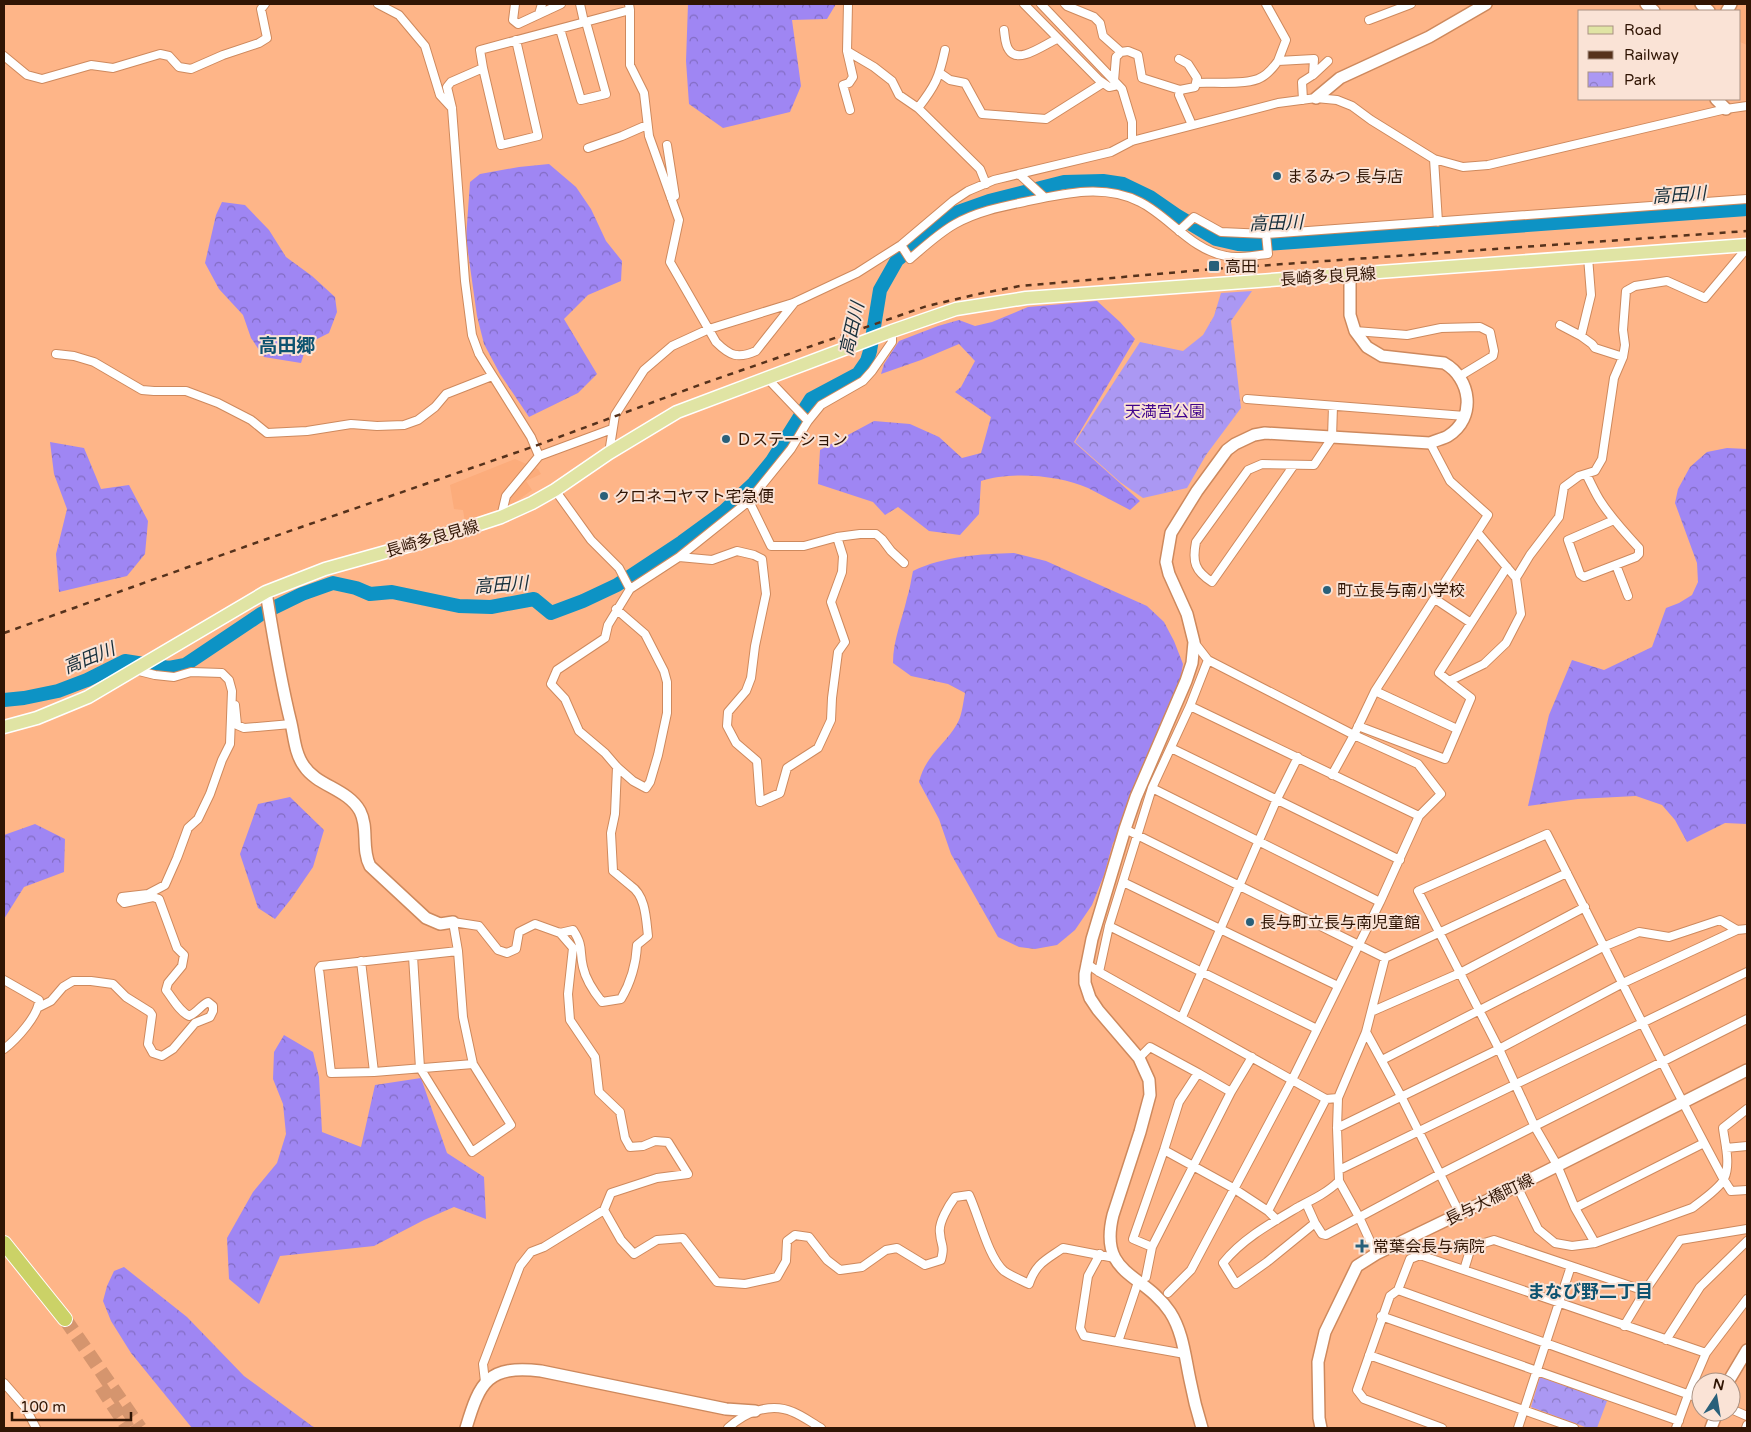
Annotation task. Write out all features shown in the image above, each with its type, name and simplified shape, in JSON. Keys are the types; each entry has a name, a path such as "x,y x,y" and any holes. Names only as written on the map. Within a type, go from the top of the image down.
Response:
{"highway":[{"path":"4,1243 62,1321 4,1252"}],"main road":[{"name":"長崎多良見線","path":"4,728 37,718 88,698 266,596 325,568 443,536 501,517 532,503 677,412 888,332 956,310 1026,298 1747,247"}],"street":[{"path":"4,56 27,75 42,79 91,65 113,68 160,54 169,56 180,67 191,69 223,55 259,43 267,38 261,9 265,4"},
{"path":"378,4 399,15 425,46 440,95 452,108"},
{"path":"515,4 513,20 518,24 562,4"},
{"path":"539,14 542,4"},
{"path":"560,29 581,100 606,94 580,4"},
{"path":"848,4 848,51 853,76 849,83 842,85 850,110"},
{"path":"1024,4 1103,83 1109,87 1116,83"},
{"path":"1041,4 1122,89 1132,122 1132,141"},
{"path":"1065,4 1094,17 1100,23 1103,36 1121,52"},
{"path":"1196,83 1245,82 1259,79 1278,61 1286,40 1266,4"},
{"path":"1369,20 1411,4"},
{"path":"1316,98 1340,78 1429,37 1486,4"},
{"path":"516,40 538,136 501,145 480,50 516,40 585,22 630,7 630,66 644,93 649,136 679,220 670,262 716,342 727,353 739,356 756,351 794,302"},
{"path":"1004,30 1008,49 1012,54 1018,56 1028,54 1057,39"},
{"path":"918,108 934,87 940,73 945,50"},
{"path":"848,51 892,81 899,95 918,108 980,169 986,184"},
{"path":"1116,83 1116,57 1121,52 1128,51 1138,55 1142,78 1180,90 1195,86 1197,78 1193,70 1188,64 1179,59"},
{"path":"1278,61 1314,59 1313,74"},
{"path":"1303,100 1302,82 1328,61"},
{"path":"483,68 451,82 447,87 452,108 465,281 472,335 479,354 531,437 539,456"},
{"path":"940,73 950,80 965,83 982,114 1023,118 1046,119 1103,83"},
{"path":"1180,90 1179,95 1192,125"},
{"path":"609,453 615,415 644,370 672,346 709,329 794,302 857,273 901,246 953,201 968,191 994,180 1110,152 1132,141 1278,102 1316,98 1337,100 1352,106 1434,159 1463,167 1488,166 1726,109 1747,106"},
{"path":"1717,100 1726,109"},
{"path":"588,148 647,125"},
{"path":"667,145 675,196 671,198"},
{"path":"1434,159 1438,222"},
{"path":"1019,174 1044,197"},
{"path":"901,246 910,259 954,224 975,214 1044,197 1085,192 1116,193 1138,201 1158,212 1179,231 1209,250 1226,256 1268,254 1266,234"},
{"path":"1179,231 1194,217 1222,232 1266,234 1747,199"},
{"path":"1516,578 1530,555 1559,517 1564,487 1579,476 1595,471 1602,459 1614,378 1623,357 1625,345 1623,330 1626,291 1635,286 1667,281 1705,298 1747,247"},
{"path":"1581,336 1591,295 1588,257"},
{"path":"1202,1428 1194,1400 1183,1342 1176,1323 1168,1310 1142,1279 1121,1268 1110,1244 1110,1228 1150,1095 1149,1080 1139,1058 1090,998 1085,983 1086,963 1125,829 1192,663 1194,642 1187,614 1169,574 1166,562 1171,533 1197,491 1227,450 1254,435 1265,433 1430,442 1448,436 1462,423 1465,416 1468,399 1466,387 1452,367 1444,362 1382,356 1367,347 1355,331 1350,315 1350,274"},
{"path":"1560,325 1581,336 1595,348 1623,357"},
{"path":"1355,331 1407,335 1441,328 1480,326 1490,332 1493,356 1460,376"},
{"path":"616,609 645,634 664,670 668,694 667,713 658,755 650,782 646,788 633,781 605,753 579,731 565,699 551,684 557,670 605,638 608,625 616,609 629,587 678,557 749,501 791,449 820,405 863,381 892,342 888,332"},
{"path":"56,354 74,356 94,362 142,390 154,392 186,391 218,403 251,420 267,433 307,431 351,424 377,426 404,425 418,420 435,407 446,394 492,376"},
{"path":"767,378 808,421"},
{"path":"1247,399 1465,416"},
{"path":"1294,465 1212,582 1201,575 1195,565 1196,542 1248,470 1262,464 1314,465 1332,438 1334,406"},
{"path":"501,517 506,496 539,456 612,429"},
{"path":"1332,774 1354,735 1375,690 1488,515 1450,481 1430,442"},
{"path":"1586,474 1601,502 1639,548 1636,557 1584,577 1580,574 1568,540 1614,520"},
{"path":"555,490 591,540 619,568 629,587"},
{"path":"749,501 771,546 804,546 837,537 876,534 904,563"},
{"path":"1449,681 1484,664 1506,643 1521,614 1516,578 1478,533"},
{"path":"678,557 712,560 737,552 754,555 762,559 766,594 755,646 751,678 746,691 728,712 727,726 736,743 757,761 760,802 780,793 787,768 818,748 831,720 838,652 846,642 831,602 842,572 843,556 837,537"},
{"path":"1616,565 1628,596"},
{"path":"1358,726 1445,759 1471,698 1439,673 1507,567"},
{"path":"266,596 294,742 303,766 313,776 345,795 359,808 363,817 365,858 370,866 426,918 440,924 453,922 479,926 498,950 506,953 516,949 519,932 535,924 560,933 573,948 568,994 570,1020 595,1057 598,1092 620,1112 625,1138 630,1147 643,1146 655,1141 668,1142 688,1174 657,1178 611,1193 604,1210 544,1247 531,1252 520,1266 483,1364 485,1382"},
{"path":"1435,599 1471,623"},
{"path":"1168,1293 1191,1270 1292,1080 1380,902 1419,816 1441,794 1418,764 1354,735 1208,660 1194,642"},
{"path":"1099,972 1109,926 1152,788 1190,706 1208,660"},
{"path":"137,669 155,675 174,677 191,672 222,673 229,680 235,705 237,725 244,728 291,724"},
{"path":"1375,690 1457,729"},
{"path":"4,1049 14,1041 39,1007 51,1001 63,987 74,981 113,984 126,998 150,1012 152,1015 148,1044 153,1053 162,1056 173,1049 195,1023 210,1016 213,1012 213,1006 208,1002 202,1005 196,1013 189,1016 183,1013 166,990 168,983 182,966 184,955 177,948 159,899 153,897 124,903 121,900 122,897 148,894 165,885 188,828 198,819 230,744 232,691"},
{"path":"1190,706 1419,816"},
{"path":"1171,748 1400,860"},
{"path":"1182,1017 1258,841 1298,757"},
{"path":"560,933 573,930 580,941 583,968 592,990 602,1002 621,999 629,984 636,962 637,945 648,936 642,900 632,886 613,871 611,833 615,814 617,767"},
{"path":"1152,788 1380,902"},
{"path":"1125,829 1385,958"},
{"path":"1595,1243 1575,1208 1557,1165 1536,1127 1499,1049 1418,891 1547,834 1603,946 1624,983 1682,1102 1724,1180 1731,1191 1747,1190"},
{"path":"1385,958 1567,873"},
{"path":"1123,882 1338,986"},
{"path":"1372,1011 1460,973 1584,907"},
{"path":"1382,1060 1603,946 1639,932 1669,937 1720,920 1737,930"},
{"path":"413,956 420,1068 472,1152 511,1125 473,1064 463,1017 458,951 453,922"},
{"path":"1109,926 1317,1029"},
{"path":"1337,1128 1402,1098 1499,1049 1624,983 1737,930 1747,929"},
{"path":"458,951 320,966 331,1072 374,1072 473,1064"},
{"path":"1376,1254 1339,1181 1337,1128 1338,1098 1366,1032 1385,958"},
{"path":"361,961 374,1072"},
{"path":"1086,963 1326,1099 1338,1098"},
{"path":"1339,1170 1747,972"},
{"path":"4,980 39,1000 39,1007"},
{"path":"1306,1203 1315,1223 1322,1234 1326,1235 1440,1174 1747,1020"},
{"path":"1366,1032 1402,1098 1460,1214"},
{"path":"1139,1058 1150,1046 1231,1092"},
{"path":"1118,1342 1152,1248 1231,1092 1252,1057"},
{"name":"長与大橋町線","path":"1322,1428 1319,1418 1318,1362 1325,1332 1356,1266 1376,1254 1517,1186 1747,1070"},
{"path":"1152,1248 1133,1239 1164,1150 1178,1102 1198,1073"},
{"path":"1268,1211 1326,1099"},
{"path":"1517,1186 1538,1229 1546,1237 1555,1243 1572,1246 1595,1243 1692,1208 1705,1199 1724,1180 1727,1163 1723,1128 1747,1109"},
{"path":"1575,1208 1704,1143"},
{"path":"1726,1148 1747,1146"},
{"path":"1164,1150 1233,1188 1268,1211 1277,1220"},
{"path":"1315,1223 1267,1262 1236,1284 1223,1264 1234,1250 1277,1220 1332,1189 1339,1181"},
{"path":"604,1210 621,1240 634,1254 658,1240 682,1238 717,1282 745,1284 777,1277 786,1261 786,1241 795,1235 809,1237 827,1260 840,1270 862,1266 886,1250 897,1248 925,1265 941,1260 944,1246 939,1231 947,1208 955,1197 969,1195 991,1253 1004,1270 1029,1284 1033,1272 1038,1265 1063,1248 1115,1258"},
{"path":"1624,1326 1645,1291 1680,1240 1744,1230 1746,1241 1700,1286 1666,1340"},
{"path":"1464,1270 1471,1247 1494,1240 1645,1291"},
{"path":"1100,1254 1088,1276 1080,1328 1084,1336 1185,1354"},
{"path":"1440,1428 1364,1400 1357,1390 1381,1316 1390,1296 1398,1290 1410,1259 1420,1255 1706,1353"},
{"path":"1518,1428 1571,1266"},
{"path":"1398,1290 1691,1396"},
{"path":"1381,1316 1678,1425 1688,1395 1706,1353 1747,1299"},
{"path":"1734,1372 1747,1350"},
{"path":"1369,1355 1574,1428"},
{"path":"466,1428 478,1392 485,1382 497,1374 511,1369 541,1371 726,1408 755,1411"},
{"path":"4,1383 25,1407 36,1428"},
{"path":"728,1428 741,1417 755,1411 773,1408 792,1412 821,1428"}],"shaded area":[{"path":"1705,4 1747,4 1747,45 1741,42 1741,10 1711,10"},
{"path":"515,459 538,469 541,474 526,481 532,490 513,504 465,522 463,510 454,509 450,485"}],"green space":[{"path":"688,4 836,4 827,19 792,20 801,86 790,112 723,128 689,104 686,61"},
{"path":"549,164 576,187 591,209 606,241 622,261 621,281 588,295 564,319 597,374 578,393 529,417 500,374 484,344 477,316 466,238 470,182 480,174"},
{"path":"222,202 245,205 269,230 286,257 312,276 335,297 337,312 329,333 307,344 301,363 264,357 251,338 243,315 219,289 205,263 216,215"},
{"name":"天満宮公園","path":"1252,291 1231,321 1241,408 1206,455 1187,488 1143,498 1120,482 1075,442 1140,342 1183,351 1203,335 1214,316 1221,293"},
{"path":"1097,301 1135,339 1074,442 1140,501 1130,510 1088,488 1063,480 1035,476 1006,476 981,481 979,514 960,535 929,531 898,507 885,515 873,502 818,484 820,450 874,421 910,424 939,437 962,458 981,453 991,417 955,392 961,387 975,361 959,344 881,374 884,364 899,341 959,320 975,326 992,322 1028,307"},
{"path":"50,442 84,448 101,489 129,485 148,521 145,554 127,576 59,592 56,554 67,509 54,474"},
{"path":"1727,448 1747,449 1747,824 1725,823 1687,842 1675,820 1662,805 1636,796 1578,799 1528,806 1549,715 1572,660 1604,670 1652,647 1666,608 1692,595 1698,582 1697,563 1675,503 1678,489 1690,467 1707,452"},
{"path":"1014,553 1046,561 1147,606 1164,622 1183,664 1177,698 1140,805 1113,843 1104,875 1092,905 1075,930 1057,945 1035,949 1019,947 998,937 951,854 939,819 919,782 930,758 959,721 965,693 948,684 911,676 893,663 896,638 913,571 950,559 975,555"},
{"path":"290,797 324,830 313,867 275,919 258,908 240,854 258,804"},
{"path":"35,824 65,839 64,872 24,887 4,919 4,835"},
{"path":"284,1035 313,1052 319,1077 322,1132 361,1147 375,1085 421,1078 447,1153 484,1177 486,1219 454,1207 374,1246 280,1256 259,1304 229,1279 227,1238 253,1192 277,1163 286,1134 283,1104 273,1079 274,1052"},
{"path":"124,1267 187,1317 244,1376 316,1428 192,1428 131,1353 111,1321 103,1301 114,1271"},
{"path":"1540,1377 1607,1401 1597,1428 1588,1428 1531,1407"}],"waterway":[{"name":"高田川","path":"4,700 58,691 87,680 125,661 169,668 185,665 261,614 302,594 333,583 356,588 370,594 392,592 459,606 491,607 534,599 551,613 617,585 723,512 754,483 772,461 811,399 858,374 867,361 880,290 897,260 955,213 989,201 1064,182 1103,181 1123,184 1150,197 1216,239 1238,244 1254,245 1747,209"}],"tunnel":[{"path":"65,1319 140,1428"},
{"path":"101,1387 128,1428"}],"railway":[{"path":"4,633 535,446 702,384 927,306 978,294 1020,286 1214,269 1747,231"}],"place":[{"name":"まるみつ 長与店","path":"1277,176"},
{"name":"高田","path":"1214,266"},
{"name":"Ｄステーション","path":"726,439"},
{"name":"クロネコヤマト宅急便","path":"604,496"},
{"name":"町立長与南小学校","path":"1327,590"},
{"name":"長与町立長与南児童館","path":"1250,922"},
{"name":"常葉会長与病院","path":"1362,1246"}],"district":[{"name":"高田郷","path":"287,345"},
{"name":"まなび野二丁目","path":"1590,1292"}]}
